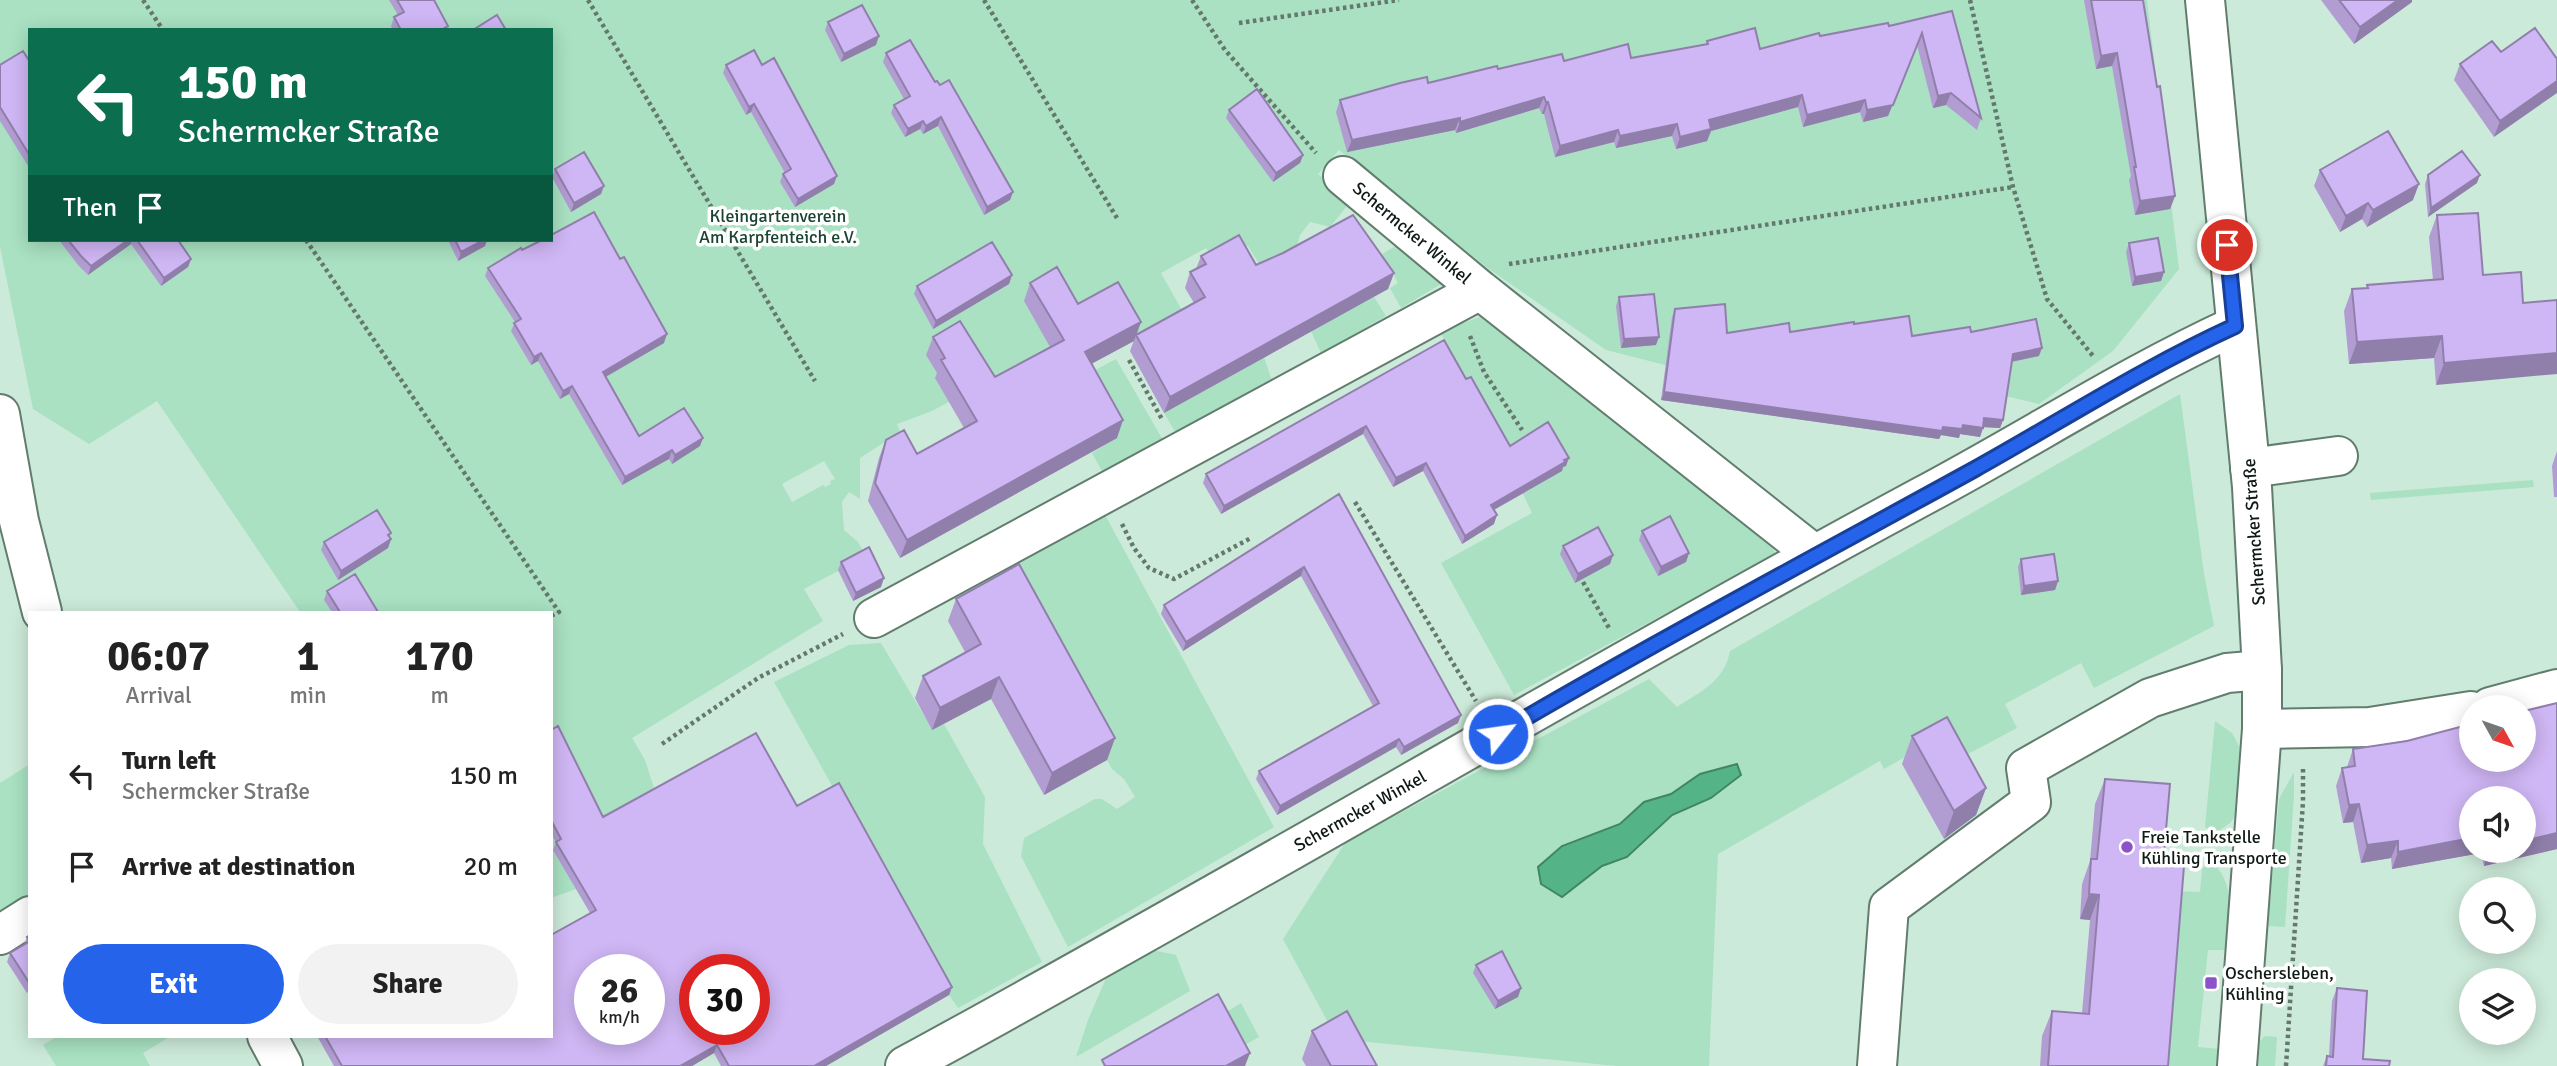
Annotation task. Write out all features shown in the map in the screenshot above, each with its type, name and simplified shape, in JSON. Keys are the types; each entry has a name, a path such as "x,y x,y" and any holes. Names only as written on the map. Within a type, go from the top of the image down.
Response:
{"street":[{"name":"Schermcker Straße","path":"2204,0 2250,468 2260,602 2262,729 2237,1066"},
{"name":"Schermcker Winkel","path":"1343,176 1815,555"},
{"name":"Schermcker Winkel","path":"874,618 1182,452 1480,286"},
{"name":"Schermcker Winkel","path":"905,1066 1080,971 1626,659 1975,468 2185,349 2235,326"},
{"path":"0,414 19,521 43,611"},
{"path":"2250,468 2338,456"},
{"path":"1877,1066 1889,907 2031,802 2026,768 2150,698 2227,673 2262,670"},
{"path":"2535,695 2557,689"},
{"path":"2262,729 2370,727 2459,713"},
{"path":"0,935 28,917"},
{"path":"268,1038 283,1066"}],"path":[{"path":"143,0 162,28"},
{"path":"588,0 815,381"},
{"path":"984,0 1117,218"},
{"path":"1192,0 1226,50 1317,154 1343,176"},
{"path":"1239,23 1399,0"},
{"path":"1970,0 2013,187 2047,299 2117,388"},
{"path":"1522,430 1484,372 1480,286 2013,187"},
{"path":"307,242 559,612 553,615"},
{"path":"1129,360 1182,452"},
{"path":"1107,491 1133,548 1149,568 1174,579 1251,538"},
{"path":"1355,502 1498,734"},
{"path":"1583,582 1626,659"},
{"path":"662,744 758,678 874,618"}],"green space":[{"name":"Kleingartenverein Am Karpfenteich e.V.","path":"0,0 2147,0 2179,269 2113,351 2039,404 2005,396 1665,365 1606,350 1489,269 1339,150 1318,174 1351,201 1330,227 1310,222 1300,235 1297,246 1304,255 1261,267 1248,246 1239,243 1214,261 1206,248 1161,273 1183,312 1137,334 1127,316 1112,301 1082,377 1116,359 1163,440 1103,473 1092,453 1116,438 993,378 932,411 897,424 900,432 860,458 860,499 849,492 842,502 844,530 858,542 866,556 804,589 823,621 632,738 645,760 656,794 576,889 553,897 553,611 299,611 157,401 89,444 33,409 0,247","holes":["824,461 835,479 830,481 831,484 825,487 823,485 792,502 782,484"]},
{"path":"1401,243 1432,271 1441,284 1401,308 1390,288 1398,283 1382,254"},
{"path":"1374,297 1386,316 1321,353 1311,331"},
{"path":"1480,317 1769,542 1776,554 1514,695 1441,563 1532,513 1487,418 1440,331"},
{"path":"1264,357 1273,384 1177,435 1164,413"},
{"path":"2180,394 2204,574 2214,626 2094,688 2081,663 2005,704 2017,728 1968,754 1962,743 1942,754 1905,757 1884,769 1880,761 1718,854 1709,1066 1617,1066 1337,1039 1283,939 1345,843 1649,679 1677,707 1717,678 1723,671 1730,651","holes":["1700,774 1741,775 1711,798 1672,815 1627,857 1602,866 1562,845 1620,824 1644,802 1671,794"]},
{"path":"2533,480 2534,487 2371,500 2370,493"},
{"path":"1104,513 1274,827 1068,947 1021,856 1024,838 1095,799 1102,799 1117,809 1135,797 1124,779 1112,769 1011,586 1011,564"},
{"path":"881,643 932,729 944,724 985,797 983,844 1042,962 958,1008 774,682 849,645"},
{"path":"2215,721 2232,733 2239,746 2237,814 2217,832 2205,827"},
{"path":"28,765 28,895 0,912 0,783"},
{"path":"2294,772 2285,927 2268,926 2279,799"},
{"path":"2206,865 2215,865 2222,874 2230,906 2226,950 2208,950 2198,1047 2220,1049 2218,1066 2161,1066 2174,891 2200,892 2202,869"},
{"path":"1148,949 1176,955 1190,991 1076,1057 1088,1020 1110,969"},
{"path":"1241,1003 1259,1037 1225,1056 1207,1024"},
{"path":"2265,1036 2277,1037 2275,1066 2258,1066 2260,1041"},
{"path":"55,1038 168,1038 143,1053 150,1066 56,1066 43,1045"}],"shaded area":[{"path":"1737,764 1741,775 1711,798 1672,815 1627,857 1602,866 1562,897 1541,884 1538,867 1562,846 1620,824 1644,802 1671,794 1700,774"}],"building":[{"path":"397,0 434,0 448,26 400,28 394,17 404,12"},
{"path":"2091,0 2143,0 2157,87 2160,86 2175,196 2140,201 2117,53 2101,56"},
{"path":"2339,0 2398,0 2360,27"},
{"path":"862,5 879,36 844,54 828,22"},
{"path":"1952,11 1981,118 1951,93 1938,96 1922,33 1893,105 1867,110 1865,100 1807,115 1802,95 1709,120 1711,129 1680,137 1677,124 1620,136 1618,130 1560,146 1548,102 1544,97 1460,122 1460,118 1352,140 1340,100 1427,77 1428,83 1562,54 1564,61 1628,44 1631,58 1708,44 1707,41 1755,28 1760,49 1819,33 1820,36 1888,23 1889,26"},
{"path":"497,15 505,28 476,28"},
{"path":"2535,28 2557,59 2557,81 2500,121 2460,64 2492,41 2501,52"},
{"path":"910,40 935,82 940,85 949,80 1013,192 987,207 941,117 926,126 923,121 908,129 894,105 910,96 886,53"},
{"path":"754,50 762,65 774,58 837,176 798,199 783,174 791,169 754,104 749,107 726,65"},
{"path":"23,51 28,59 28,153 0,107 0,65"},
{"path":"1257,89 1303,155 1276,173 1229,110"},
{"path":"2388,131 2419,184 2373,210 2368,203 2346,216 2320,170"},
{"path":"2462,151 2480,175 2431,208 2428,175"},
{"path":"584,152 604,186 574,203 555,169"},
{"path":"594,212 620,259 624,257 667,334 603,372 639,436 684,408 703,438 675,455 672,450 625,477 572,386 563,391 541,353 534,357 514,323 521,319 488,268 521,248 522,250 538,242 553,242 553,234"},
{"path":"2478,213 2483,275 2521,272 2523,303 2557,300 2557,353 2444,363 2442,336 2357,342 2352,289 2368,288 2367,285 2443,279 2437,215"},
{"path":"1353,215 1394,273 1170,397 1136,335 1205,297 1190,272 1206,264 1201,256 1239,235 1256,265"},
{"path":"2158,238 2164,272 2135,277 2129,243"},
{"path":"70,242 125,242 91,266"},
{"path":"138,242 179,242 191,259 164,278"},
{"path":"456,242 480,242 461,252"},
{"path":"992,242 1012,275 936,321 917,286"},
{"path":"1057,267 1078,304 1118,282 1141,322 1085,352 1123,420 907,540 875,483 886,440 904,430 917,454 977,421 941,360 945,358 933,337 960,321 995,377 1064,340 1030,283"},
{"path":"1654,294 1659,337 1624,339 1619,297"},
{"path":"1725,304 1727,333 1789,323 1790,332 1909,316 1912,336 1970,327 1971,332 2036,319 2042,348 2013,354 2003,420 1984,418 1983,428 1963,425 1962,429 1943,427 1942,431 1664,392 1675,309"},
{"path":"1444,340 1466,379 1471,377 1510,446 1548,422 1569,458 1491,505 1497,515 1465,536 1426,463 1396,478 1366,426 1224,506 1206,474"},
{"path":"1339,494 1461,715 1404,747 1399,739 1280,806 1259,771 1379,703 1304,567 1186,642 1164,605"},
{"path":"377,510 391,533 388,535 391,539 341,571 324,542"},
{"path":"1670,516 1689,553 1661,567 1642,531"},
{"path":"1598,527 1613,555 1578,574 1563,546"},
{"path":"869,547 884,578 856,593 841,562"},
{"path":"2054,554 2058,581 2024,586 2021,559"},
{"path":"1019,564 1115,738 1052,773 999,677 940,708 923,676 981,644 956,599"},
{"path":"355,574 377,611 339,611 327,591"},
{"path":"2557,703 2557,833 2536,838 2536,786 2459,786 2459,840 2398,852 2398,841 2367,845 2359,804 2349,805 2342,768 2355,766 2353,749 2407,741 2459,727 2459,772 2536,772 2536,708"},
{"path":"1947,717 1986,788 1954,811 1912,736"},
{"path":"558,726 603,817 756,733 797,806 839,783 952,987 814,1066 729,1066 717,1045 680,1066 342,1066 326,1038 553,1038 553,934 596,910 556,842 561,839 553,824 553,729"},
{"path":"2105,779 2170,784 2163,864 2184,866 2168,1066 2048,1066 2052,1011 2089,1014 2099,895 2089,894 2091,859 2097,859"},
{"path":"28,942 28,981 10,953"},
{"path":"1502,951 1521,988 1498,1001 1476,965"},
{"path":"2337,988 2367,991 2363,1059 2390,1061 2389,1066 2326,1066 2327,1056 2333,1057"},
{"path":"1218,994 1250,1053 1226,1066 1105,1066 1102,1060"},
{"path":"1347,1011 1377,1066 1331,1066 1312,1031"}],"place":[{"name":"Freie Tankstelle Kühling Transporte","path":"2127,847"},
{"name":"Oschersleben, Kühling","path":"2211,983"}],"route":[{"path":"1498,734 1626,659 1975,468 2185,349 2235,326 2227,245"}]}
